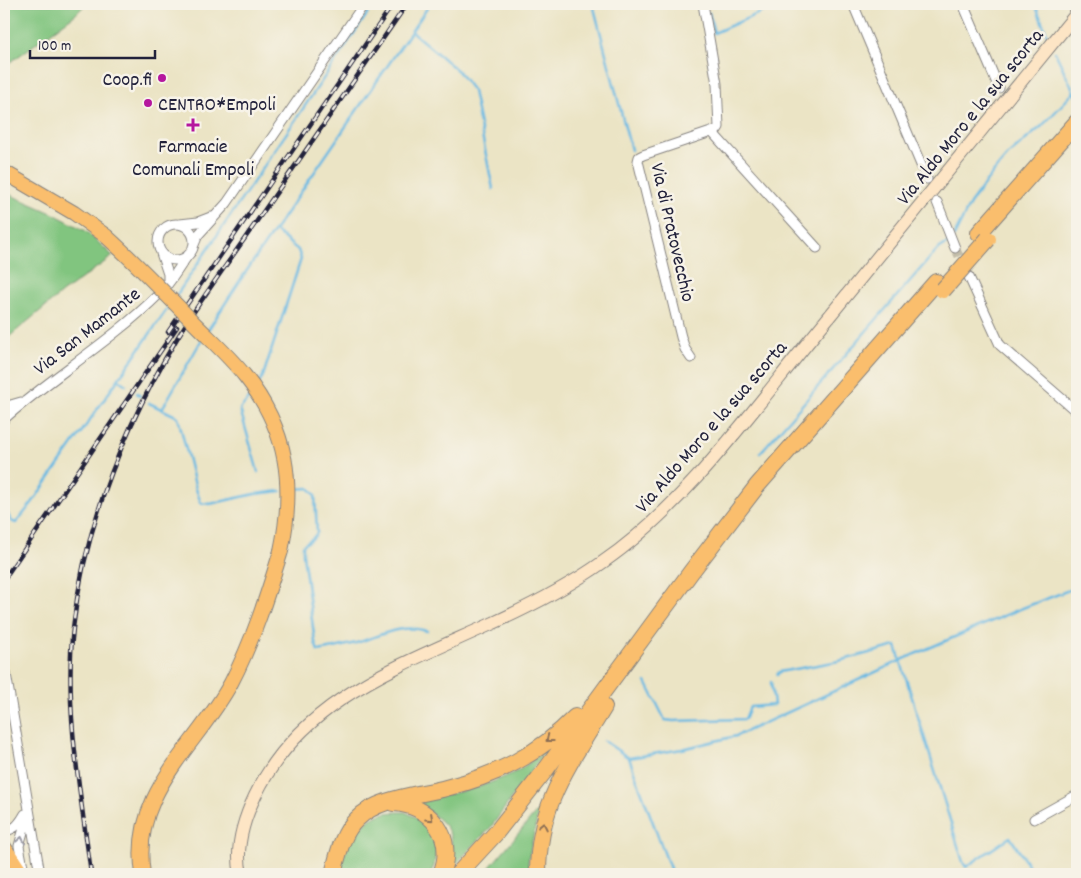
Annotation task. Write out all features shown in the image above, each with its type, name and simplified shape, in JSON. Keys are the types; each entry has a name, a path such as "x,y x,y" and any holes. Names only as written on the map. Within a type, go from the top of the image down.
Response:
{"highway":[{"path":"458,874 501,827 757,486 984,236 1077,122"},
{"path":"984,236 1077,138"},
{"path":"472,874 502,843 733,534 940,286"},
{"path":"333,874 341,845 354,822 366,811 385,803 477,779 512,765 552,738 620,668"},
{"path":"538,874 540,843 548,806 563,774 604,707"},
{"path":"385,803 413,807 426,814 436,823 443,837 446,850 444,867 441,874"}],"main road":[{"name":"Via Aldo Moro e la sua scorta","path":"239,871 240,846 245,821 263,780 292,740 321,714 354,690 394,668 506,617 571,583 605,561 641,532 677,497 756,407 1077,13"},
{"path":"4,172 74,213 106,236 229,358 255,390 268,410 284,454 289,487 287,525 281,551 259,619 231,683 214,711 167,775 152,802 143,837 143,874"},
{"path":"4,181 34,191"},
{"path":"4,847 24,874"}],"street":[{"path":"160,251 174,260 184,258 191,251 198,235 227,203 364,4"},
{"path":"703,4 717,84 720,124 717,130 712,132 817,248"},
{"path":"853,4 927,179"},
{"path":"963,4 999,88"},
{"name":"Via di Pratovecchio","path":"690,358 684,349 681,338 638,161 639,157 643,155 712,132"},
{"path":"936,202 953,242"},
{"path":"168,284 168,274 158,242 162,230 167,226 176,224 198,222 218,213"},
{"path":"176,224 187,227 191,231 194,241 191,251"},
{"name":"Via San Mamante","path":"4,419 24,401 135,317 168,284 191,251"},
{"path":"969,277 1000,345 1077,412"},
{"name":"Via San Mamante","path":"4,407 24,401"},
{"path":"4,662 6,689 40,874"},
{"path":"1034,819 1077,795"},
{"path":"4,831 10,830 17,825 24,816 28,806"},
{"path":"24,874 20,846 28,806"}],"green space":[{"path":"4,4 86,4 76,14 4,67"},
{"path":"4,192 54,214 86,231 113,256 63,292 4,341"},
{"path":"547,749 491,827 447,873 451,858 451,837 447,829 434,815 412,801 453,793 493,782 519,770"},
{"path":"539,809 528,862 530,874 484,874"},
{"path":"393,812 405,812 422,820 433,836 436,850 434,866 430,874 338,874 348,845 360,828 376,816"}],"waterway":[{"path":"176,296 374,4"},
{"path":"208,330 430,4"},
{"path":"593,4 631,150"},
{"path":"709,13 714,33 780,4"},
{"path":"1035,4 1048,37"},
{"path":"412,32 458,71 473,91 493,189"},
{"path":"1055,52 1077,98"},
{"path":"954,236 970,204 992,174 1008,155 1042,126 1074,92"},
{"path":"258,385 263,376 301,259 298,250 274,230"},
{"path":"760,453 937,250 951,241"},
{"path":"4,506 11,521 16,523 32,503 170,305"},
{"path":"162,409 202,339"},
{"path":"119,380 126,385"},
{"path":"137,393 140,396"},
{"path":"253,394 240,409 258,472"},
{"path":"149,403 178,417 201,503 210,504 255,494 281,491"},
{"path":"292,489 309,488 315,495 317,533 303,545 303,554 315,642 318,651 356,643 399,629 427,631"},
{"path":"629,758 682,749 736,736 915,654 1077,587"},
{"path":"777,675 779,672 839,661 896,646 966,867 1010,837 1034,874"},
{"path":"646,682 665,720 673,721 745,719 750,707 774,705 771,682"},
{"path":"604,741 629,758 672,874"}],"tunnel":[{"path":"955,248 965,268"}],"railway":[{"path":"168,332 393,4"},
{"path":"91,874 72,720 71,658 73,628 87,551 110,476 141,404 179,335 407,4"},
{"path":"4,579 177,327"}],"place":[{"name":"Coop.fi","path":"162,78"},
{"name":"CENTRO*Empoli","path":"148,103"},
{"name":"Farmacie Comunali Empoli","path":"193,125"}]}
